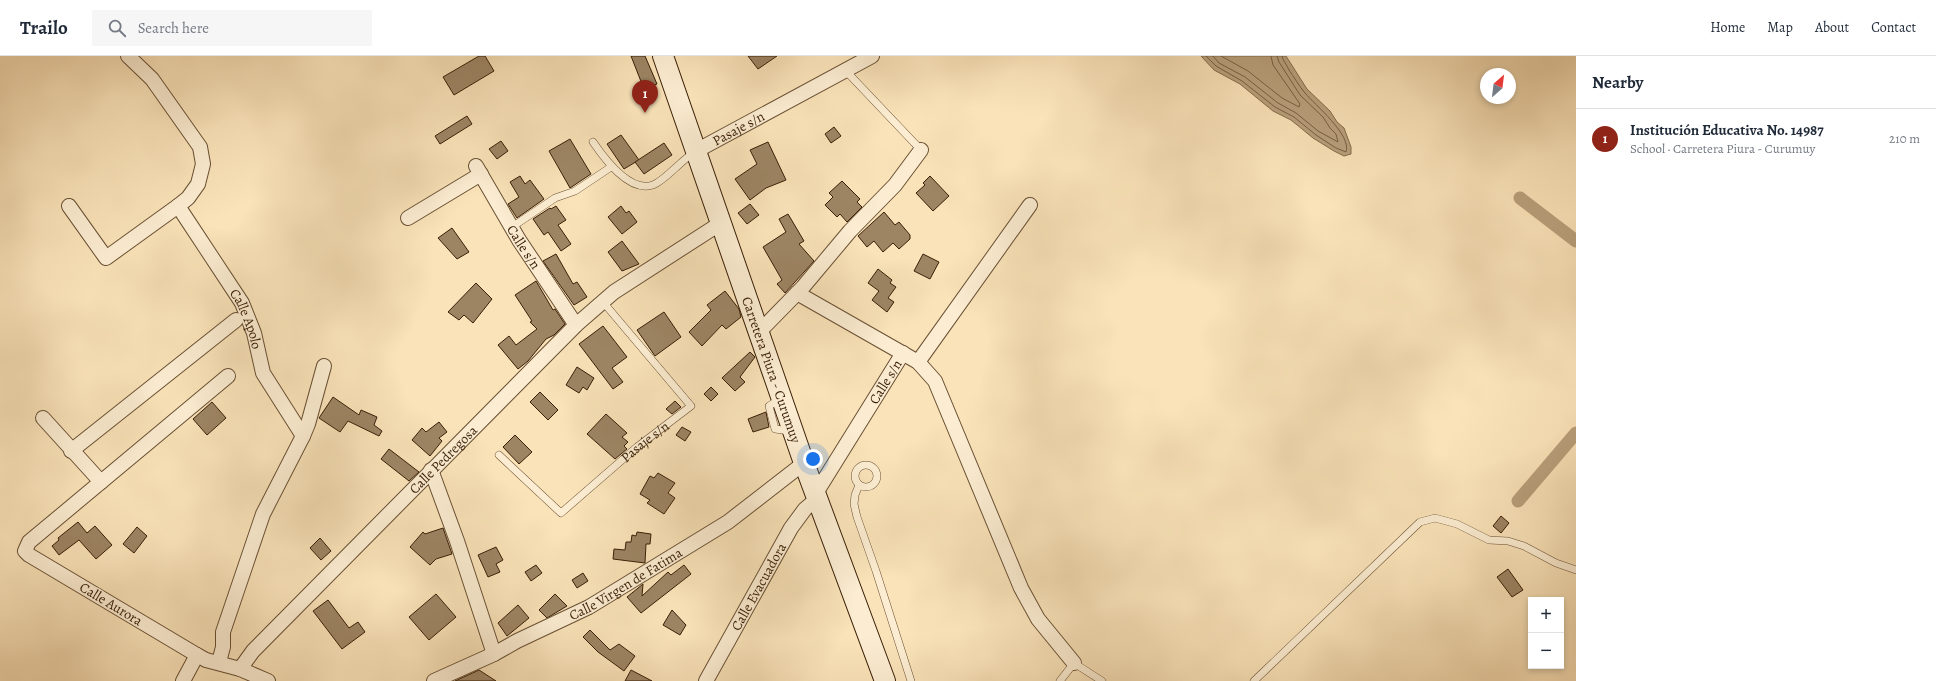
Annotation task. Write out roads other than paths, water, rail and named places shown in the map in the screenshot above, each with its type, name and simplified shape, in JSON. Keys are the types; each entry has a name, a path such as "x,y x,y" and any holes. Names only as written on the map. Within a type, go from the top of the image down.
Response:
{"main road":[{"name":"Carretera Piura - Curumuy","path":"664,56 793,432 885,681"}],"street":[{"path":"69,206 106,258 188,198 198,184 203,164 200,147 152,79 128,56"},
{"name":"Pasaje s/n","path":"696,151 872,56"},
{"path":"759,332 797,293 850,231 895,184 921,150"},
{"name":"Calle s/n","path":"408,218 478,170 512,227 576,325"},
{"path":"918,362 1030,204"},
{"name":"Calle Apolo","path":"178,206 242,303 254,332 263,373 303,436"},
{"name":"Calle Pedregosa","path":"240,669 253,651 576,325 614,292 721,223"},
{"name":"Calle s/n","path":"797,293 903,353 817,496"},
{"path":"72,451 236,320"},
{"path":"903,353 918,362 934,381 1022,588 1038,619 1074,663"},
{"path":"219,662 224,647 223,632 263,514 308,424 324,366"},
{"path":"43,418 101,482 228,376"},
{"name":"Calle Virgen de Fatima","path":"443,679 517,641 589,607 728,522 804,463"},
{"path":"431,470 457,541 494,654"},
{"name":"Calle Aurora","path":"101,482 29,542 25,551 197,655"},
{"name":"Calle Evacuadora","path":"706,681 791,528 817,496"},
{"path":"183,681 197,655 206,660 219,662 240,669 268,681"}],"lane":[{"path":"845,70 921,150"},
{"name":"Pasaje s/n","path":"592,142 611,167 621,176 640,185 653,185 669,173 685,157 696,151"},
{"path":"512,227 555,198 575,190 611,167"},
{"name":"Pasaje s/n","path":"498,455 561,513 637,447 691,406 603,302"},
{"path":"859,485 855,494 854,504 857,517 911,681"},
{"path":"1254,681 1420,522 1435,518 1457,524 1489,540 1508,541 1524,546 1556,563 1576,570"},
{"path":"1060,681 1074,663 1102,681"}],"water":[{"path":"1201,56 1286,56 1307,89 1330,111 1337,122 1344,128 1351,147 1351,154 1344,156 1313,138 1291,120 1273,111 1240,84 1214,70"}],"waterway":[{"path":"1520,198 1576,241"},
{"path":"1518,501 1576,433"}],"place":[{"name":"Institución Educativa No. 14987","path":"645,113"}]}
